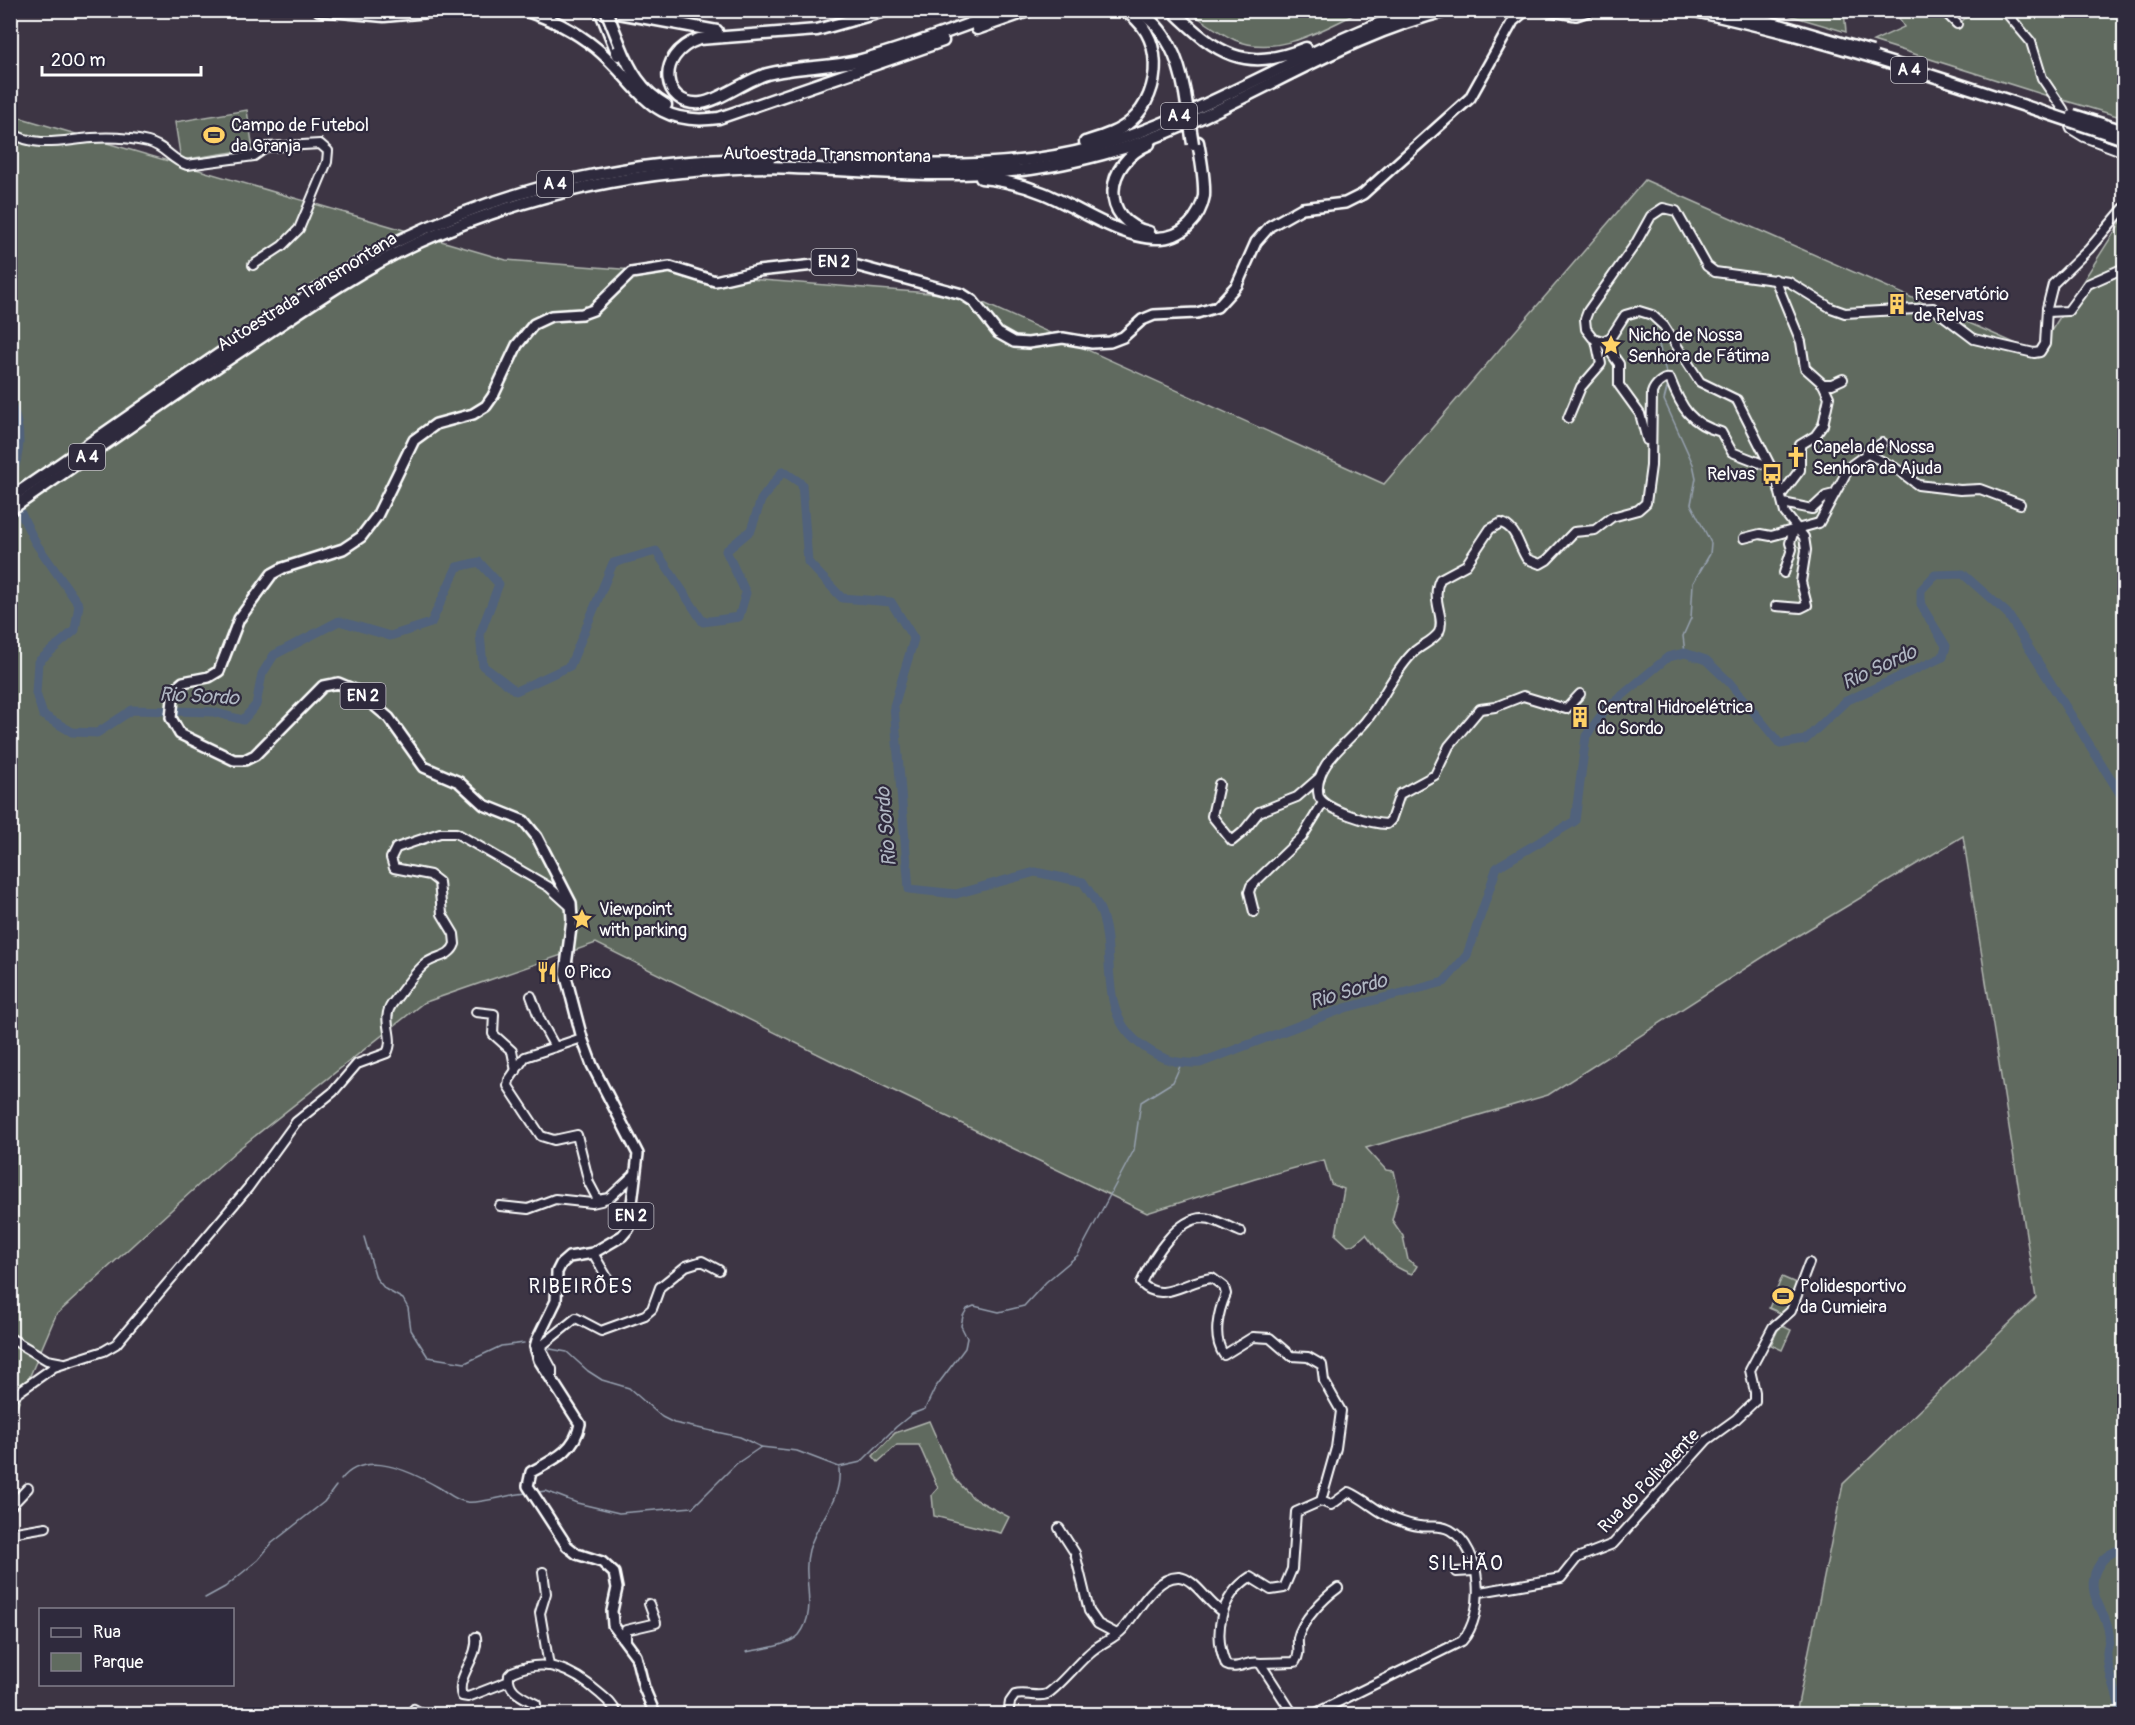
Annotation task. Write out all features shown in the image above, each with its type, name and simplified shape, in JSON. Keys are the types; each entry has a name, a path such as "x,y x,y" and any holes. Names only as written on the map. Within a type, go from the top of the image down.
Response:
{"highway":[{"path":"319,10 384,16 451,10"},
{"path":"341,10 387,13 417,10"},
{"path":"523,10 553,20 579,34 597,49 647,103 688,120 719,118 962,31 1008,10"},
{"path":"603,10 628,75 654,106"},
{"path":"603,10 698,29 751,33 823,26 882,10"},
{"path":"625,10 718,29 750,31 817,25 871,10"},
{"path":"888,10 853,22 807,32 699,39 685,44 675,53 668,66 668,76 675,92 683,99 702,103 756,77 840,64 1031,10"},
{"path":"1007,162 1014,157 1051,151 1109,134 1130,122 1139,112 1154,84 1155,62 1149,39 1141,26 1123,10"},
{"path":"1137,10 1152,22 1174,51 1188,92"},
{"path":"925,173 939,177 978,177 1011,183 1043,193 1138,236 1156,239 1169,238 1184,230 1200,209 1203,181 1179,48 1167,29 1147,10"},
{"path":"1172,10 1215,48 1252,60 1280,59 1330,39 1341,39"},
{"name":"Autoestrada Transmontana","path":"10,510 256,329 394,243 453,217 528,191 621,170 682,162 762,160 931,165 1007,162 1093,147 1185,114 1341,39 1416,10"},
{"name":"Autoestrada Transmontana","path":"10,498 374,266 414,244 511,207 570,190 682,172 762,167 925,173 1009,172 1048,166 1106,153 1175,130 1344,47 1406,23 1450,10"},
{"name":"A 4","path":"1690,10 1779,32 1955,84 2124,139"},
{"name":"A 4","path":"1728,10 1844,43 2124,131"},
{"path":"616,44 642,87 657,100 674,109 704,114 854,66 885,52"},
{"path":"1175,130 1170,136 1128,156 1118,169 1113,195 1122,216 1140,230 1152,233 1167,231 1188,216 1197,196 1196,143"}],"main road":[{"name":"EN 2","path":"655,1714 644,1688 634,1652 616,1630 612,1620 617,1588 614,1573 602,1562 577,1554 567,1546 528,1486 531,1473 565,1452 578,1434 580,1424 538,1360 535,1347 556,1301 557,1272 561,1264 569,1257 594,1253 622,1236 629,1228 639,1156 635,1143 592,1065 582,1038 565,973 572,907 557,875 528,825 484,805 459,782 426,768 415,757 388,716 346,685 331,683 319,689 257,753 245,760 230,759 186,738 172,725 172,696 177,686 185,681 211,677 219,671 238,622 272,574 283,568 343,549 362,537 377,516 414,440 436,424 473,414 486,406 495,394 517,345 534,324 551,316 583,314 593,310 631,273 668,266 715,281 758,271 845,262 964,295 998,333 1014,342 1030,343 1061,338 1092,343 1113,341 1123,337 1152,315 1197,314 1217,307 1238,284 1256,242 1271,225 1302,208 1348,203 1365,192 1470,98 1513,21 1526,10"},
{"path":"1546,10 1576,15 1591,10"}],"street":[{"path":"1943,10 1957,24"},
{"path":"2004,10 2031,42 2042,78 2063,109 2071,129 2080,136 2124,152"},
{"path":"10,132 22,140 37,143 95,138 148,142 166,149 180,163 187,165 254,156 267,147 320,144 328,151 327,162 299,229 282,246 253,265"},
{"path":"1650,450 1640,414 1619,385 1619,364 1600,340 1586,329 1587,313 1636,243 1651,216 1661,209 1670,208 1678,213 1712,271 1792,283 1831,308 1845,313 1933,308 1970,337 2031,352 2040,352 2045,347 2047,312 2054,282 2089,249 2124,208"},
{"path":"2047,312 2068,311 2085,287 2124,268"},
{"path":"1775,279 1801,342 1806,369 1823,384 1829,398 1825,422 1815,436 1800,445 1800,470 1782,499"},
{"path":"1600,340 1611,337 1625,315 1639,311 1652,315 1664,326 1698,380 1737,400 1772,469 1786,514 1806,547 1801,582 1807,604 1802,608 1776,606"},
{"path":"1568,418 1581,387 1600,364 1600,340"},
{"path":"1219,784 1212,816 1232,841 1243,832 1259,812 1299,796 1320,777 1334,755 1373,712 1383,693 1409,656 1437,634 1441,621 1435,600 1440,580 1444,574 1467,564 1492,527 1499,523 1506,525 1515,535 1527,559 1535,564 1543,563 1573,532 1595,530 1614,516 1638,510 1644,506 1649,490 1652,393 1655,387 1668,378 1678,400 1698,424 1721,432 1732,452 1759,460 1772,469"},
{"path":"1823,384 1832,384 1843,379"},
{"path":"1744,538 1760,534 1770,537 1808,526 1822,519 1850,466 1882,443"},
{"path":"1866,453 1894,467 1918,485 1960,490 1980,489 2020,504"},
{"path":"1782,499 1811,509 1826,496 1834,494"},
{"path":"1784,573 1792,549 1790,542 1797,529"},
{"path":"1320,777 1317,793 1323,803 1355,818 1387,824 1392,819 1401,793 1435,775 1449,746 1478,710 1497,706 1521,696 1566,709 1580,694"},
{"path":"1254,912 1251,886 1302,837 1323,803"},
{"path":"10,1398 44,1373 64,1363 104,1352 120,1341 248,1188 296,1122 333,1092 357,1064 387,1053 390,1043 386,1018 390,1007 424,965 449,953 455,944 454,934 442,914 439,882 430,875 394,868 391,858 396,848 440,833 454,833 542,883 572,907"},
{"path":"542,883 551,882 557,875"},
{"path":"531,996 540,1020 555,1047"},
{"path":"476,1012 494,1014 494,1034 512,1051 516,1071"},
{"path":"582,1038 525,1057 509,1080 508,1086 535,1130 551,1140 577,1135 589,1183 595,1197 601,1201"},
{"path":"500,1206 528,1209 555,1199 592,1203 601,1201 609,1198 637,1172"},
{"path":"1240,1232 1208,1218 1188,1222 1170,1235 1141,1283 1150,1292 1161,1293 1196,1280 1212,1278 1224,1287 1226,1294 1217,1313 1218,1347 1224,1355 1253,1337 1270,1338 1291,1356 1308,1357 1322,1365 1324,1381 1341,1412 1336,1448 1321,1501"},
{"path":"594,1253 608,1279"},
{"path":"552,1380 552,1370 540,1347 573,1320 584,1320 601,1331 640,1318 652,1309 659,1288 686,1266 702,1261 719,1270"},
{"name":"Rua do Polivalente","path":"1480,1592 1561,1578 1577,1558 1613,1544 1707,1440 1736,1419 1755,1401 1750,1370 1773,1327 1791,1311 1809,1263"},
{"path":"10,1338 41,1356 64,1363"},
{"path":"41,1356 46,1364 44,1373"},
{"path":"10,1507 28,1488"},
{"path":"1314,1714 1462,1641 1470,1629 1480,1592 1472,1557 1461,1538 1450,1530 1438,1526 1419,1526 1391,1517 1349,1492 1331,1504 1321,1501 1296,1512 1292,1569 1284,1588 1271,1590 1250,1577 1240,1583 1221,1611 1219,1625 1226,1665 1233,1667 1258,1663 1295,1662 1299,1655 1300,1632 1326,1598 1338,1588"},
{"path":"10,1533 46,1527"},
{"path":"1059,1528 1075,1554 1089,1611 1098,1624 1117,1634"},
{"path":"1456,1572 1474,1571"},
{"path":"543,1572 546,1593 540,1616 549,1666"},
{"path":"1008,1714 1010,1702 1015,1695 1044,1695 1054,1689 1094,1649 1117,1634 1139,1604 1169,1580 1180,1577 1196,1585 1209,1604 1221,1611"},
{"path":"627,1643 626,1630 656,1623 656,1616 649,1604"},
{"path":"476,1637 475,1650 462,1682 462,1696 468,1697 508,1680 509,1675 517,1669 549,1666 570,1670 581,1677 611,1704 617,1714"},
{"path":"1258,1663 1293,1714"},
{"path":"508,1680 517,1694 536,1704 536,1714"},
{"path":"410,1714 414,1709 423,1714"}],"green space":[{"path":"1188,11 1361,11 1300,39 1267,46 1251,45 1235,40"},
{"path":"1775,11 1844,11 1846,32"},
{"path":"1895,11 1937,11 1956,26 1974,11 2002,11 2028,42 2039,80 2051,97 1873,41 1904,27"},
{"path":"2010,11 2124,11 2124,118 2063,100 2045,75 2036,42"},
{"name":"Campo de Futebol da Granja","path":"247,110 253,149 181,160 175,122"},
{"path":"11,115 506,260 968,296 1384,484 1645,180 2037,353 2124,217 2124,1714 1796,1714 1843,1484 2036,1298 1963,836 1774,950 1548,1095 1366,1148 1386,1170 1394,1171 1399,1193 1392,1220 1403,1236 1408,1260 1417,1266 1412,1274 1391,1263 1380,1253 1366,1234 1355,1244 1348,1246 1336,1235 1344,1189 1331,1184 1324,1160 1147,1213 836,1063 596,943 423,1003 236,1151 56,1315 11,1420"},
{"name":"Polidesportivo da Cumieira","path":"1782,1277 1798,1284 1785,1315 1769,1308"},
{"path":"1780,1325 1791,1330 1782,1350 1771,1345"},
{"path":"929,1421 954,1478 973,1498 1009,1517 1001,1533 934,1516 932,1495 938,1488 919,1445 897,1445 878,1462 873,1456 895,1433"}],"waterway":[{"path":"1655,328 1667,377"},
{"path":"1668,384 1664,400 1693,464 1696,478 1691,504 1711,543 1710,554 1693,583 1691,618 1683,636 1685,653"},
{"name":"Rio Sordo","path":"10,403 19,433 18,452 10,482"},
{"name":"Rio Sordo","path":"10,491 35,542 79,605 75,630 38,662 36,693 43,715 72,732 97,733 132,710 213,712 243,720 256,705 262,674 274,655 339,621 390,636 431,623 457,567 479,562 499,584 480,634 483,666 516,691 570,666 613,563 656,551 703,622 739,617 746,593 726,551 751,530 761,500 783,471 802,484 808,562 842,598 891,602 914,639 894,706 909,889 956,894 1035,872 1083,882 1102,915 1111,986 1119,1019 1129,1034 1144,1047 1157,1055 1177,1062 1200,1063 1345,1008 1444,982 1467,955 1497,867 1575,821 1586,736 1606,709 1668,657 1685,653 1706,660 1729,682 1780,744 1805,740 1846,701 1943,657 1946,646 1921,605 1921,590 1935,575 1963,574 2007,613 2124,800"},
{"path":"538,1492 546,1491 577,1503 619,1513 693,1507 736,1464 761,1447 797,1451 839,1467 861,1462 896,1427 912,1414 925,1409 935,1388 965,1348 967,1338 961,1326 967,1309 974,1306 999,1312 1024,1306 1046,1282 1078,1255 1134,1150 1141,1102 1173,1082 1181,1064"},
{"path":"364,1237 376,1278 385,1289 403,1299 408,1308 411,1330 428,1357 465,1363 501,1346 524,1343"},
{"path":"545,1348 567,1352 602,1380 629,1388 662,1417 674,1423 740,1437 761,1447"},
{"path":"341,1480 351,1471 375,1464 414,1475 455,1498 467,1502 480,1502 527,1493"},
{"path":"746,1652 788,1642 799,1635 805,1625 809,1605 807,1572 809,1550 837,1491 839,1469"},
{"path":"205,1598 225,1587 258,1560 272,1543 324,1502 336,1486"},
{"path":"2121,1714 2108,1663 2109,1633 2095,1596 2093,1581 2097,1568 2103,1560 2124,1548"}],"place":[{"name":"Campo de Futebol da Granja","path":"214,135"},
{"name":"Reservatório de Relvas","path":"1897,304"},
{"name":"Nicho de Nossa Senhora de Fátima","path":"1611,345"},
{"name":"Capela de Nossa Senhora da Ajuda","path":"1796,457"},
{"name":"Relvas","path":"1772,474"},
{"name":"Central Hidroelétrica do Sordo","path":"1580,717"},
{"name":"Viewpoint with parking","path":"582,919"},
{"name":"O Pico","path":"547,972"},
{"name":"Polidesportivo da Cumieira","path":"1783,1296"}],"district":[{"name":"RIBEIRÕES","path":"581,1286"},
{"name":"SILHÃO","path":"1466,1563"}]}
